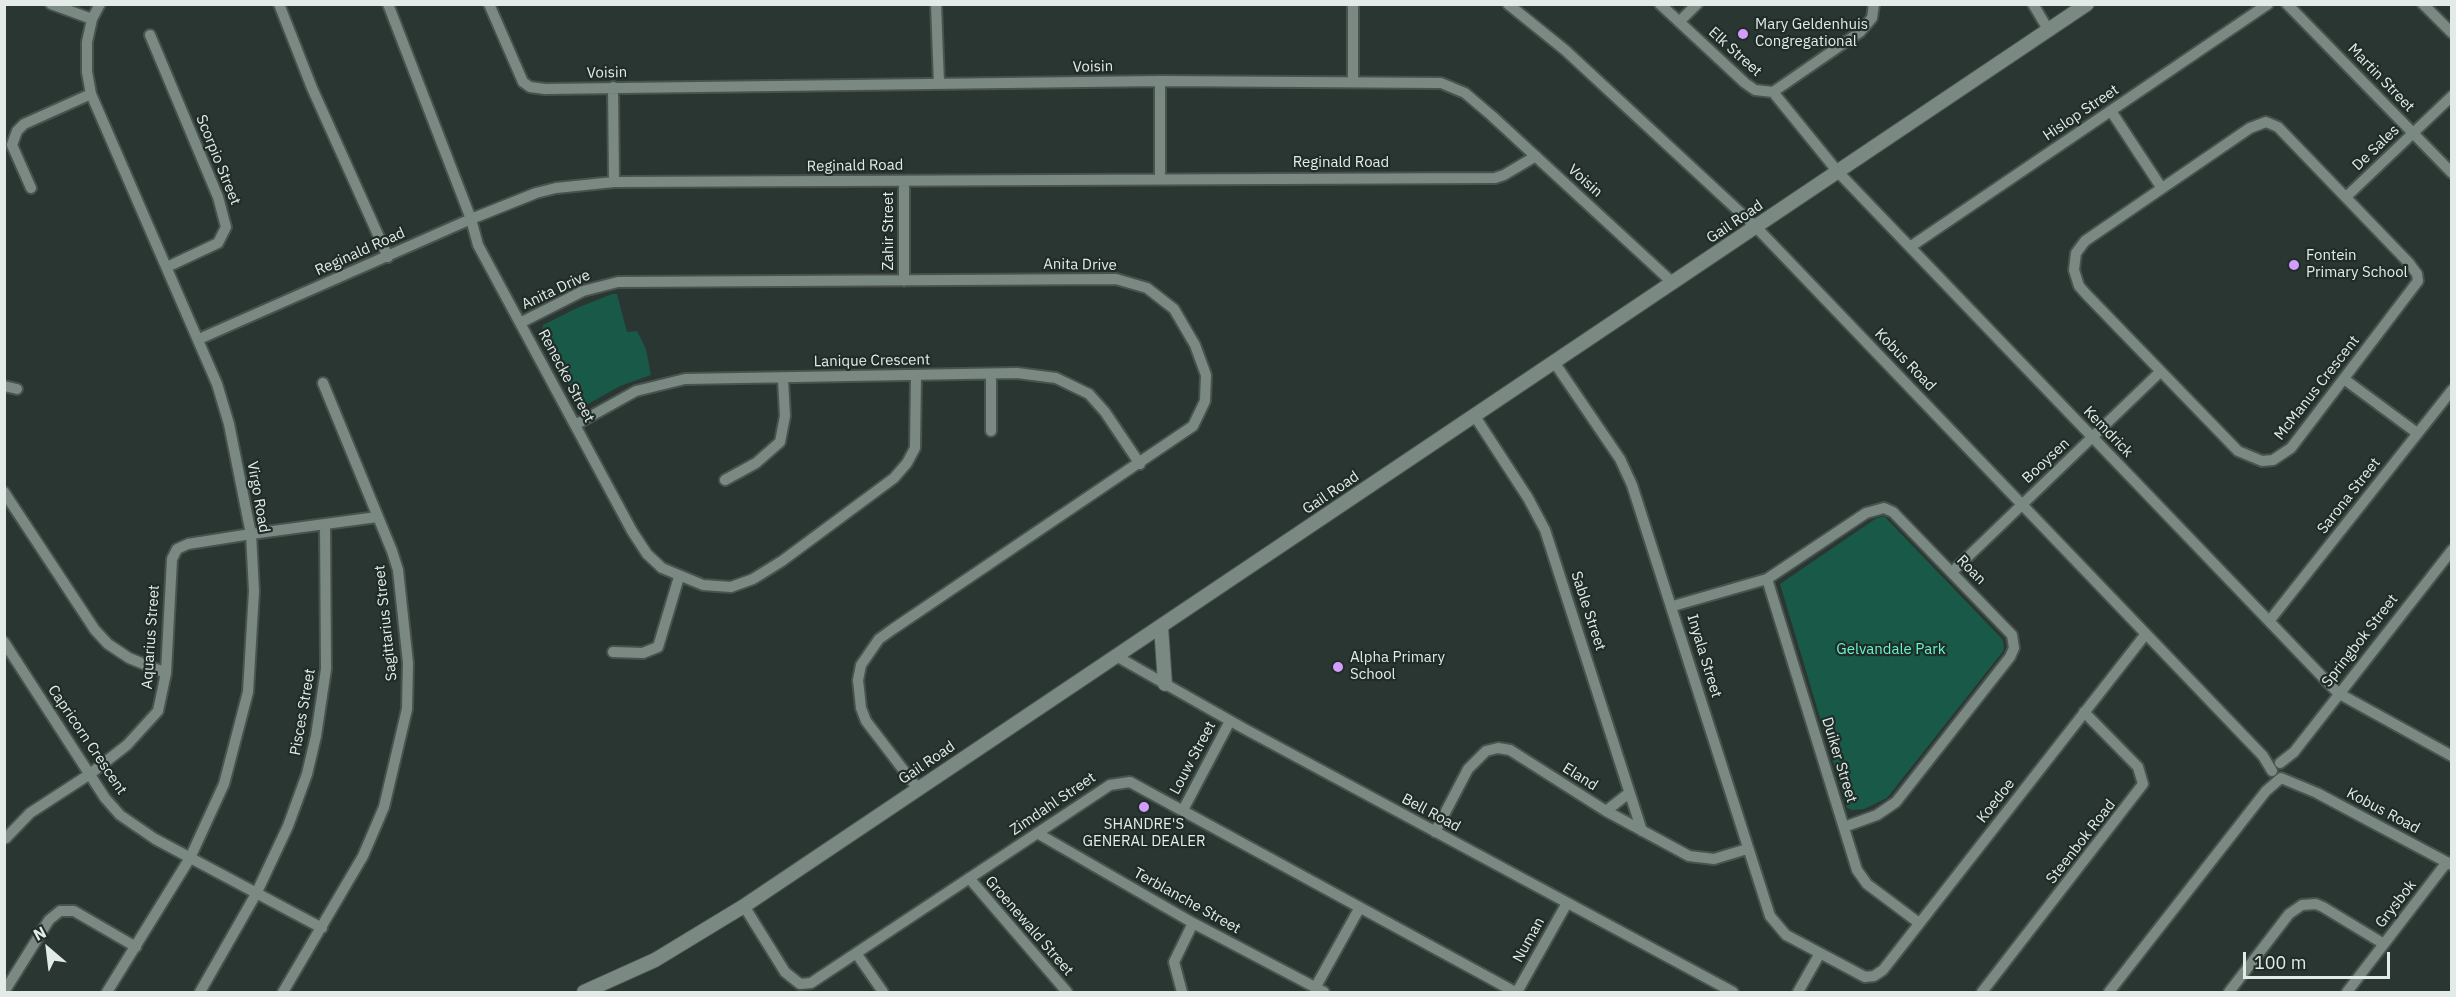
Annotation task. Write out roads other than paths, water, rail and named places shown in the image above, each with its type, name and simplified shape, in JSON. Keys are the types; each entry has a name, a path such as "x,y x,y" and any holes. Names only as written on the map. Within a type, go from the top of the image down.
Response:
{"street":[{"path":"51,4 92,19"},
{"name":"Virgo Road","path":"100,4 92,19 87,58 91,94 199,339 229,424 251,534 254,591 248,692 224,784 190,858 107,993"},
{"path":"279,4 312,88 388,256"},
{"name":"Renecke Street","path":"388,4 471,219 478,245 647,554 662,568 679,577 703,585 731,587 753,579 782,561 894,478 907,464 915,448 916,375"},
{"name":"Voisin","path":"489,4 519,74 530,87 545,89 1160,81 1431,81 1456,88 1471,97 1673,283"},
{"path":"936,4 939,84"},
{"path":"1353,4 1353,82"},
{"name":"Kobus Road","path":"1508,4 1565,50 1756,227 2263,756 2300,785 2449,864"},
{"name":"Elk Street","path":"1660,4 1745,83 1755,90 1773,92 1860,32 1872,18 1874,4"},
{"path":"1679,22 1697,4"},
{"path":"2033,4 2049,31"},
{"name":"Gail Road","path":"585,993 655,960 744,906 2087,4"},
{"name":"Hislop Street","path":"1910,247 2268,4"},
{"name":"Martin Street","path":"2287,4 2451,173"},
{"path":"2423,4 2451,31"},
{"name":"Scorpio Street","path":"150,35 218,197 226,227 218,243 167,267"},
{"path":"1160,81 1160,179"},
{"path":"613,87 615,182"},
{"name":"Kemdrick","path":"1773,92 1838,172 2338,693 2451,756"},
{"path":"31,188 12,144 16,131 24,124 91,94"},
{"name":"De Sales","path":"2346,197 2451,96"},
{"path":"2111,111 2161,187"},
{"name":"McManus Crescent","path":"2266,122 2278,127 2417,274 2418,281 2291,448 2273,460 2262,461 2238,451 2079,286 2074,270 2076,253 2085,241 2161,187 2250,128 2266,122"},
{"name":"Reginald Road","path":"199,339 471,219 536,193 615,182 1495,178 1504,176 1536,156"},
{"name":"Zahir Street","path":"904,181 904,281"},
{"name":"Anita Drive","path":"520,323 583,291 618,282 1116,279 1135,283 1163,298 1174,309 1186,327 1206,375 1208,387 1205,401 1193,426 893,629 879,639 867,653 858,680 861,708 866,721 918,789"},
{"name":"Inyala Street","path":"1554,362 1623,465 1639,502 1747,849 1773,921 1786,935 1819,955 1864,977"},
{"name":"Booysen","path":"1952,572 2160,372"},
{"name":"Lanique Crescent","path":"575,425 636,391 662,383 693,378 783,379 1017,373 1056,378 1075,385 1098,402 1140,464"},
{"path":"991,374 991,431"},
{"path":"724,480 756,463 780,442 785,416 783,379"},
{"path":"2344,379 2417,433"},
{"name":"Sagittarius Street","path":"283,993 363,856 384,807 407,709 408,663 398,570 323,384"},
{"path":"4,386 17,389"},
{"name":"Sarona Street","path":"2270,620 2451,390"},
{"name":"Sable Street","path":"1474,416 1539,516 1553,551 1642,831"},
{"path":"4,492 102,637 124,656 166,673"},
{"name":"Roan","path":"1673,606 1767,579 1878,508 1893,512 2012,635 2014,648 2010,657 1896,802 1877,815 1844,827"},
{"path":"251,534 377,517"},
{"name":"Pisces Street","path":"256,894 288,826 307,774 316,736 327,658 325,525"},
{"name":"Aquarius Street","path":"6,838 30,813 90,774 126,745 152,721 158,711 166,673 174,553 188,544 251,534"},
{"name":"Springbok Street","path":"2280,770 2451,550"},
{"path":"613,652 643,653 658,647 679,577"},
{"name":"Duiker Street","path":"1767,579 1862,878 1919,923"},
{"path":"1161,626 1166,684"},
{"name":"Koedoe","path":"1864,977 1881,972 2145,635"},
{"name":"Capricorn Crescent","path":"4,642 90,774 120,815 155,839 190,858"},
{"name":"Bell Road","path":"1116,656 1230,721 1733,993"},
{"name":"Steenbok Road","path":"1982,993 2143,784 2138,767 2084,712"},
{"name":"Louw Street","path":"1183,810 1230,721"},
{"name":"Eland","path":"1436,832 1468,769 1477,757 1493,748 1510,750 1606,811 1696,858 1714,859 1747,849"},
{"path":"2109,993 2280,770"},
{"name":"Zimdahl Street","path":"744,906 784,972 800,984 811,983 1110,785 1130,782 1516,993"},
{"path":"1606,811 1629,793"},
{"name":"Terblanche Street","path":"1037,833 1192,923 1319,990"},
{"path":"190,858 322,928"},
{"name":"Grysbok","path":"2347,993 2449,864"},
{"name":"Groenewald Street","path":"969,878 1067,993"},
{"path":"200,993 256,894"},
{"name":"Numan","path":"1516,993 1567,903"},
{"path":"2229,993 2289,914 2302,905 2323,907 2384,944"},
{"path":"1319,990 1359,909"},
{"path":"4,992 49,920 60,911 74,911 135,947"},
{"path":"1182,993 1174,962 1192,923"},
{"path":"856,953 883,993"},
{"path":"1798,993 1819,955"}],"place":[{"name":"Mary Geldenhuis Congregational","path":"1743,34"},
{"name":"Fontein Primary School","path":"2294,265"},
{"name":"Alpha Primary School","path":"1338,667"},
{"name":"SHANDRE'S GENERAL DEALER","path":"1144,807"}],"park label":[{"name":"Gelvandale Park","path":"1891,650"}]}
